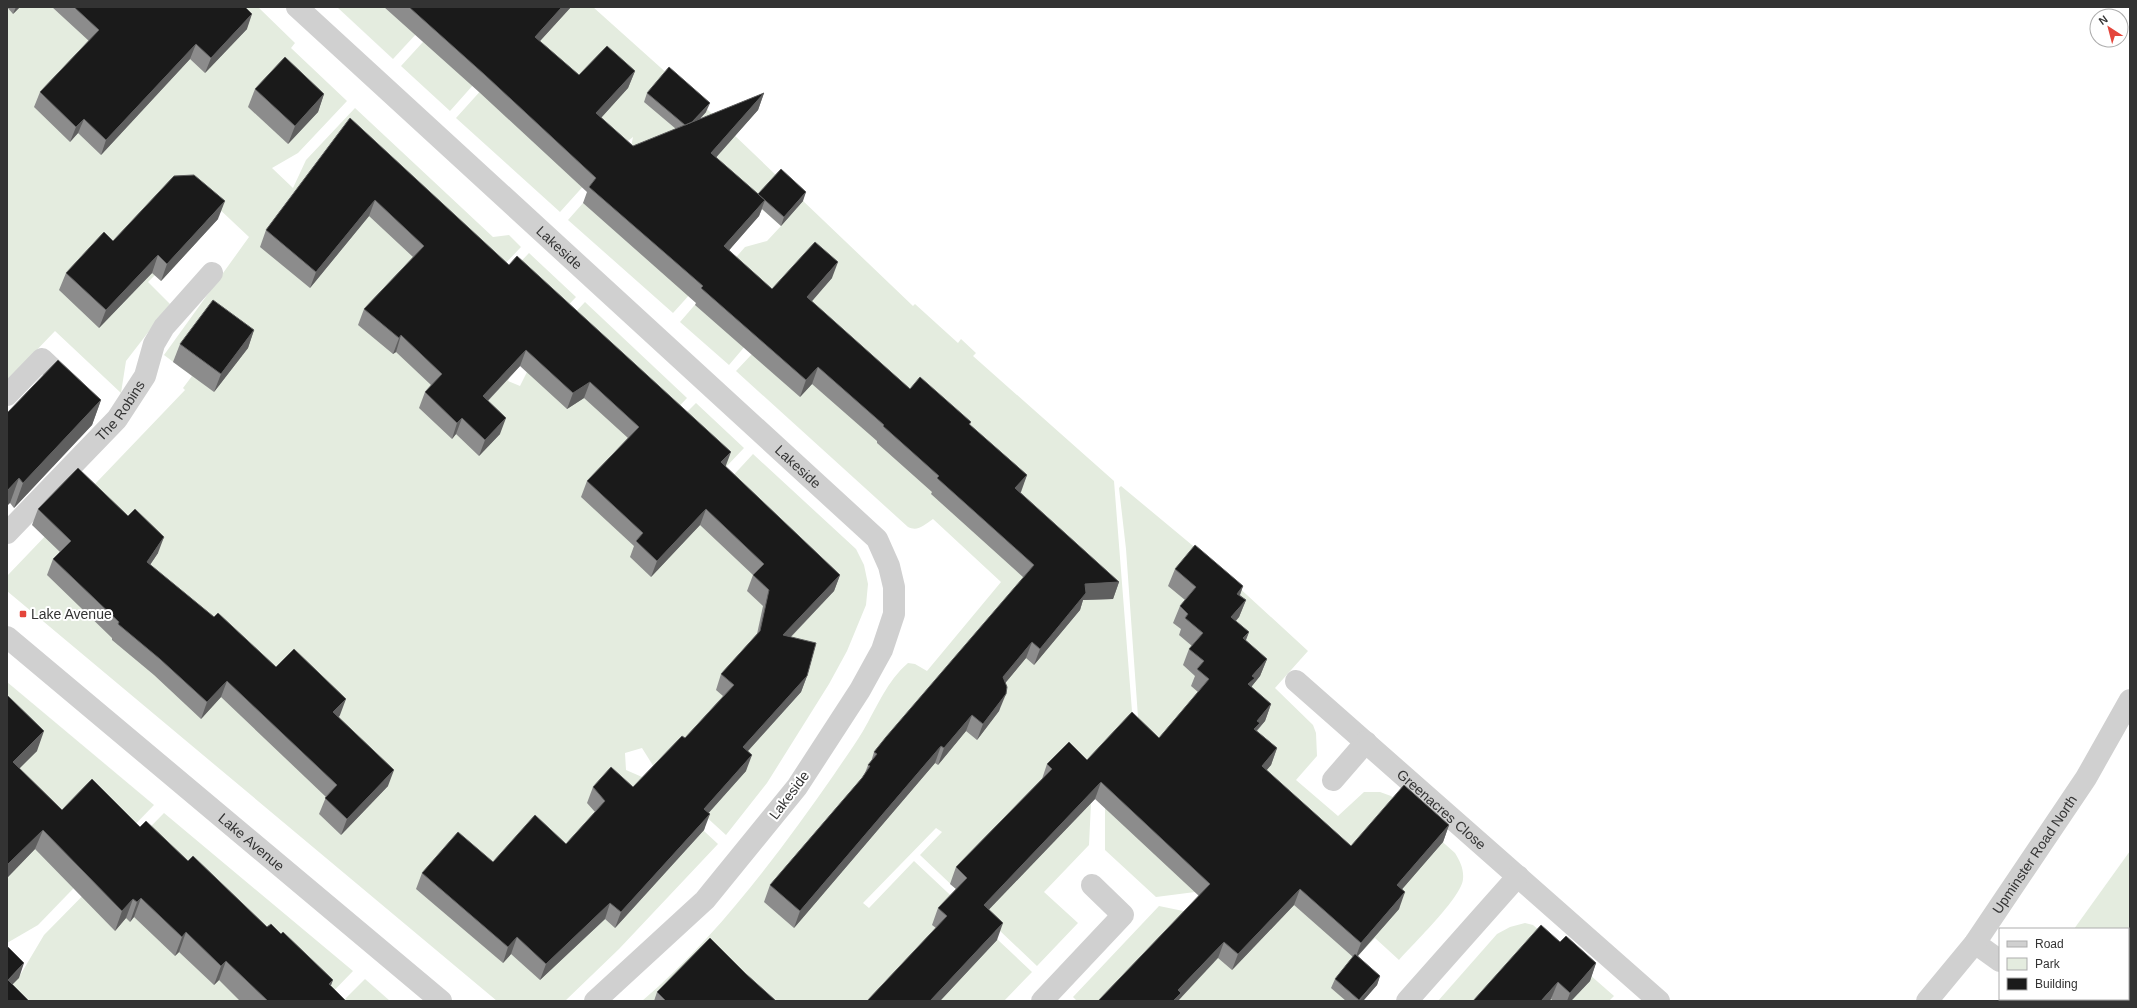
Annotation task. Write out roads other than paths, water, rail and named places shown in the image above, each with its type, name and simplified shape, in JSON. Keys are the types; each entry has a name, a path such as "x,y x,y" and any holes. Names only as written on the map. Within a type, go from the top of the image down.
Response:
{"street":[{"name":"Lakeside","path":"297,7 877,538 889,566 894,587 894,614 882,650 860,690 797,787 705,900 595,1001"},
{"name":"The Robins","path":"7,533 117,419 145,376 154,344 164,327 212,273"},
{"path":"7,394 42,359 86,400"},
{"name":"Lake Avenue","path":"7,637 441,1001"},
{"name":"Greenacres Close","path":"1296,681 1659,1001"},
{"name":"Upminster Road North","path":"1927,1001 1975,943 2086,778 2130,700"},
{"path":"1333,780 1366,742"},
{"path":"1407,1001 1518,876"},
{"path":"1042,1001 1123,915 1092,885"},
{"path":"1975,943 1999,960"}],"place":[{"name":"Lake Avenue","path":"23,614"}]}
